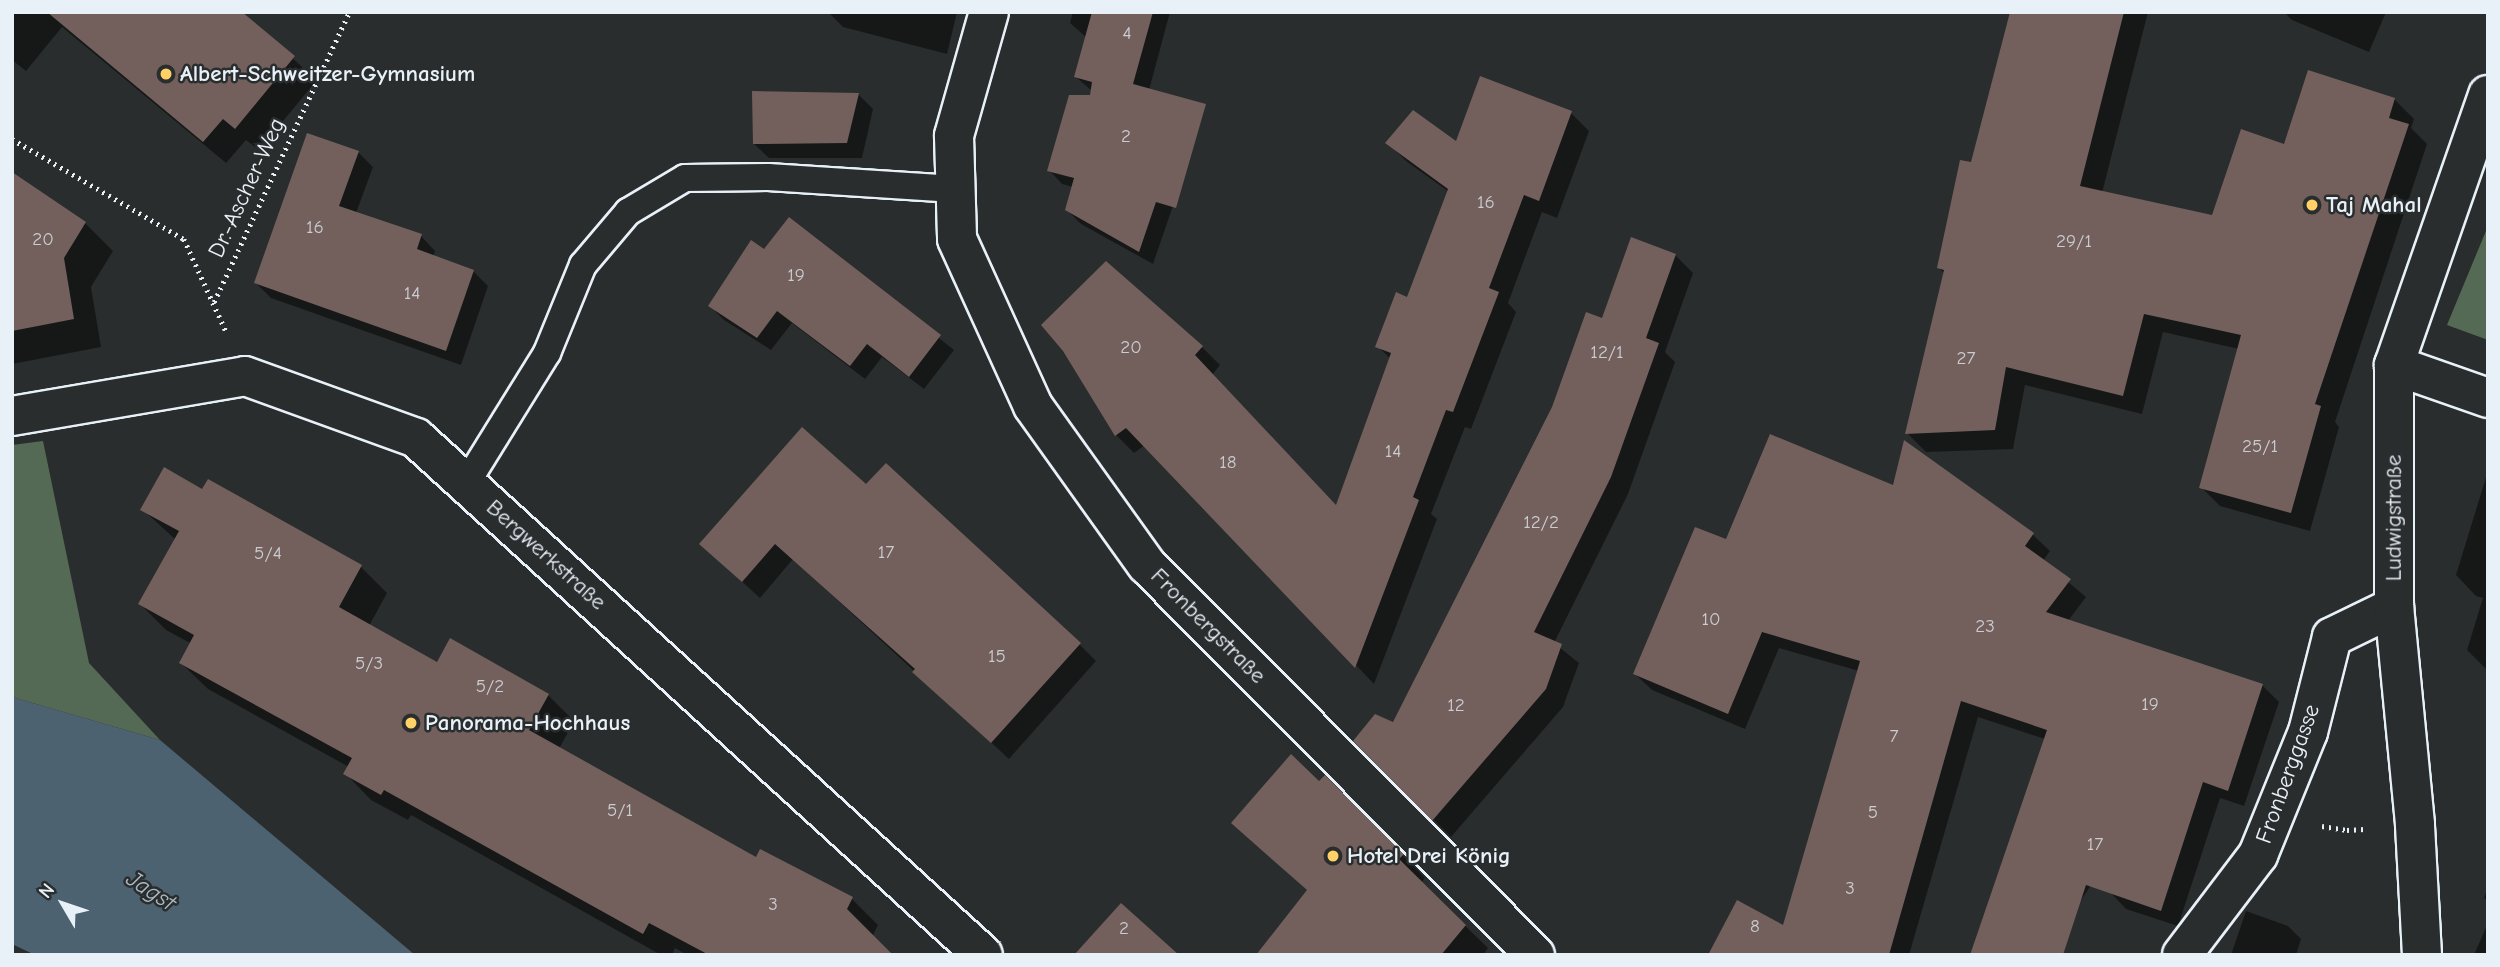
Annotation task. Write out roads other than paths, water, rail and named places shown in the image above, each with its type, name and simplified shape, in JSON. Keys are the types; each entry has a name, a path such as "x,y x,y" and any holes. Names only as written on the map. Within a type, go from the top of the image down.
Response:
{"street":[{"path":"955,189 954,136 989,12"},
{"name":"Ludwigstraße","path":"2422,955 2415,824 2393,607 2393,365 2488,95"},
{"name":"Fronbergstraße","path":"955,189 957,239 1033,406 1147,565 1535,955"},
{"path":"2393,365 2488,398"},
{"name":"Bergwerkstraße","path":"12,416 245,376 416,438 983,955"},
{"name":"Fronberggasse","path":"2182,955 2258,855 2308,732 2332,637 2393,607"}],"lane":[{"path":"467,482 547,353 583,265 628,212 685,178 768,177 955,189"}],"water":[{"name":"Jagst","path":"12,697 160,740 415,955 35,955 12,944"}],"place":[{"name":"Albert-Schweitzer-Gymnasium","path":"166,74"},
{"name":"Taj Mahal","path":"2312,205"},
{"name":"Panorama-Hochhaus","path":"411,723"},
{"name":"Hotel Drei König","path":"1333,856"}]}
